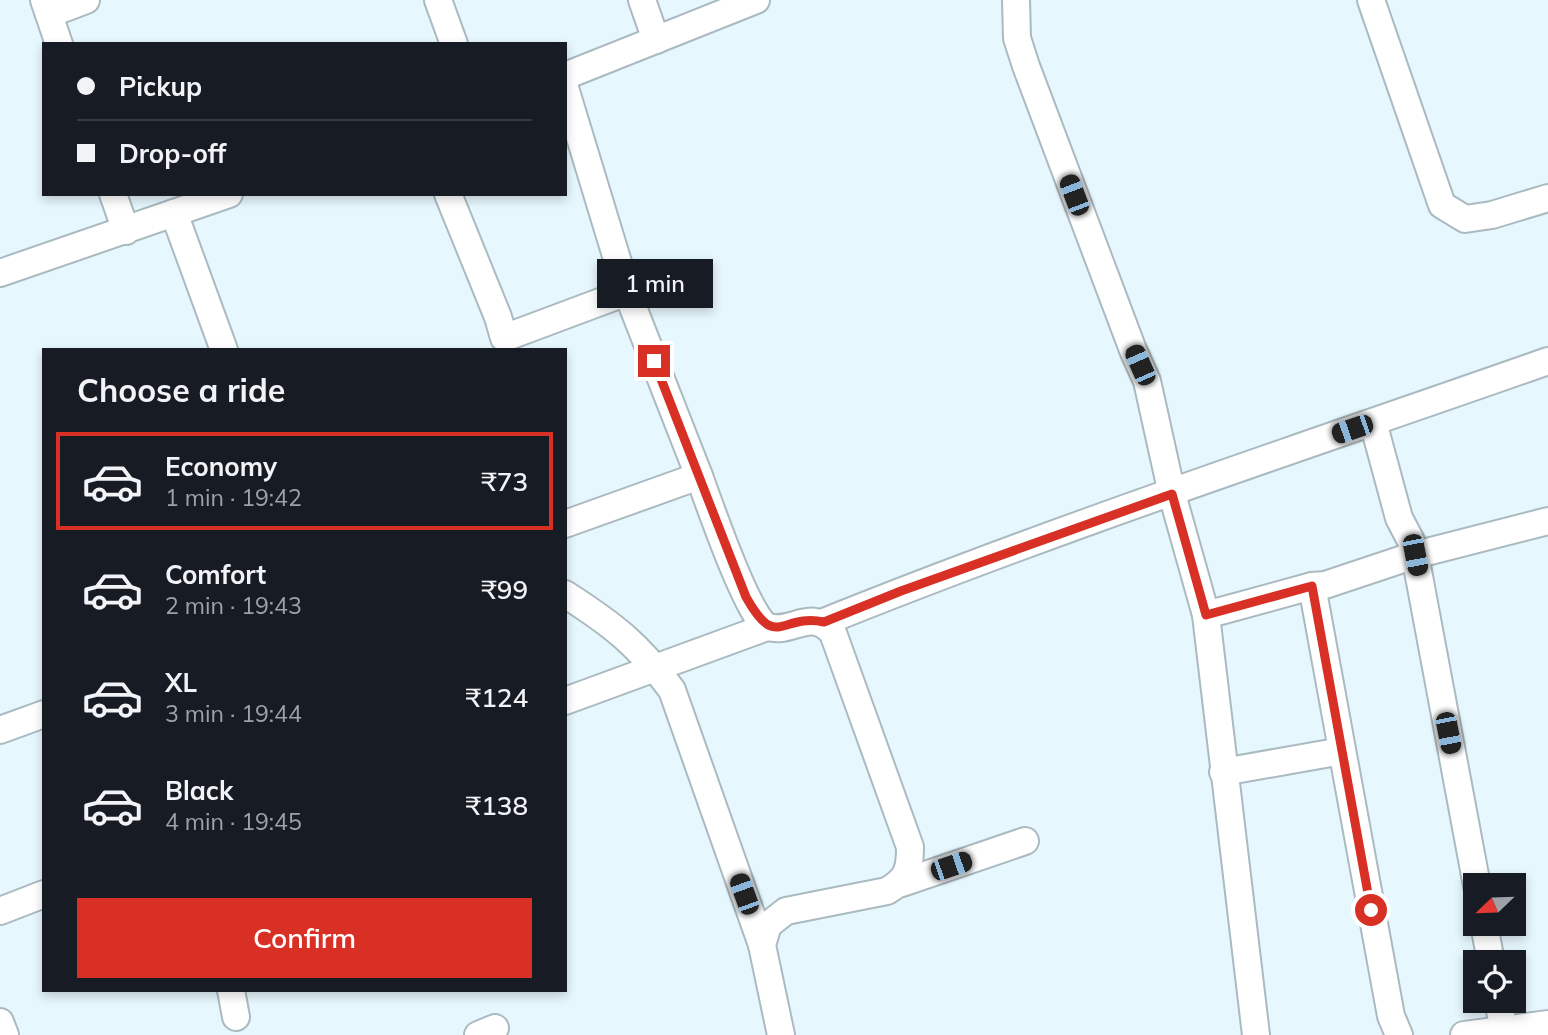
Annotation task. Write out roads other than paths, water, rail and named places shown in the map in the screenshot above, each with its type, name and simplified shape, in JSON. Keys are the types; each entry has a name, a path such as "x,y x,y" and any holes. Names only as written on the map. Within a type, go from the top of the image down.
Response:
{"street":[{"path":"58,42 46,7 86,0"},
{"path":"438,0 453,42"},
{"path":"642,0 656,40"},
{"path":"567,75 757,0"},
{"path":"1016,0 1017,38 1026,66 1147,381 1172,494 1206,615 1256,1035"},
{"path":"1371,0 1442,205 1465,219 1492,215 1548,198"},
{"path":"567,95 627,292 746,597 759,620 767,626"},
{"path":"114,196 126,231"},
{"path":"0,273 224,196"},
{"path":"449,196 498,317 504,344 627,292"},
{"path":"174,214 223,348"},
{"path":"567,700 767,626 782,627 814,620 824,622 901,591 1548,361"},
{"path":"1373,422 1399,518 1415,555 1475,873"},
{"path":"567,523 699,476"},
{"path":"1206,615 1415,555 1548,521"},
{"path":"1312,586 1391,1016 1399,1035"},
{"path":"567,594 614,625 672,690 762,945 781,1035"},
{"path":"824,622 833,632 910,847 910,869 902,883"},
{"path":"0,730 42,714"},
{"path":"1223,772 1342,751"},
{"path":"762,945 768,925 786,911 887,891 902,883 1025,841"},
{"path":"0,911 42,895"},
{"path":"231,992 236,1017"},
{"path":"1500,1013 1504,1030"},
{"path":"0,1022 5,1035"},
{"path":"1464,1035 1548,1024"}]}
